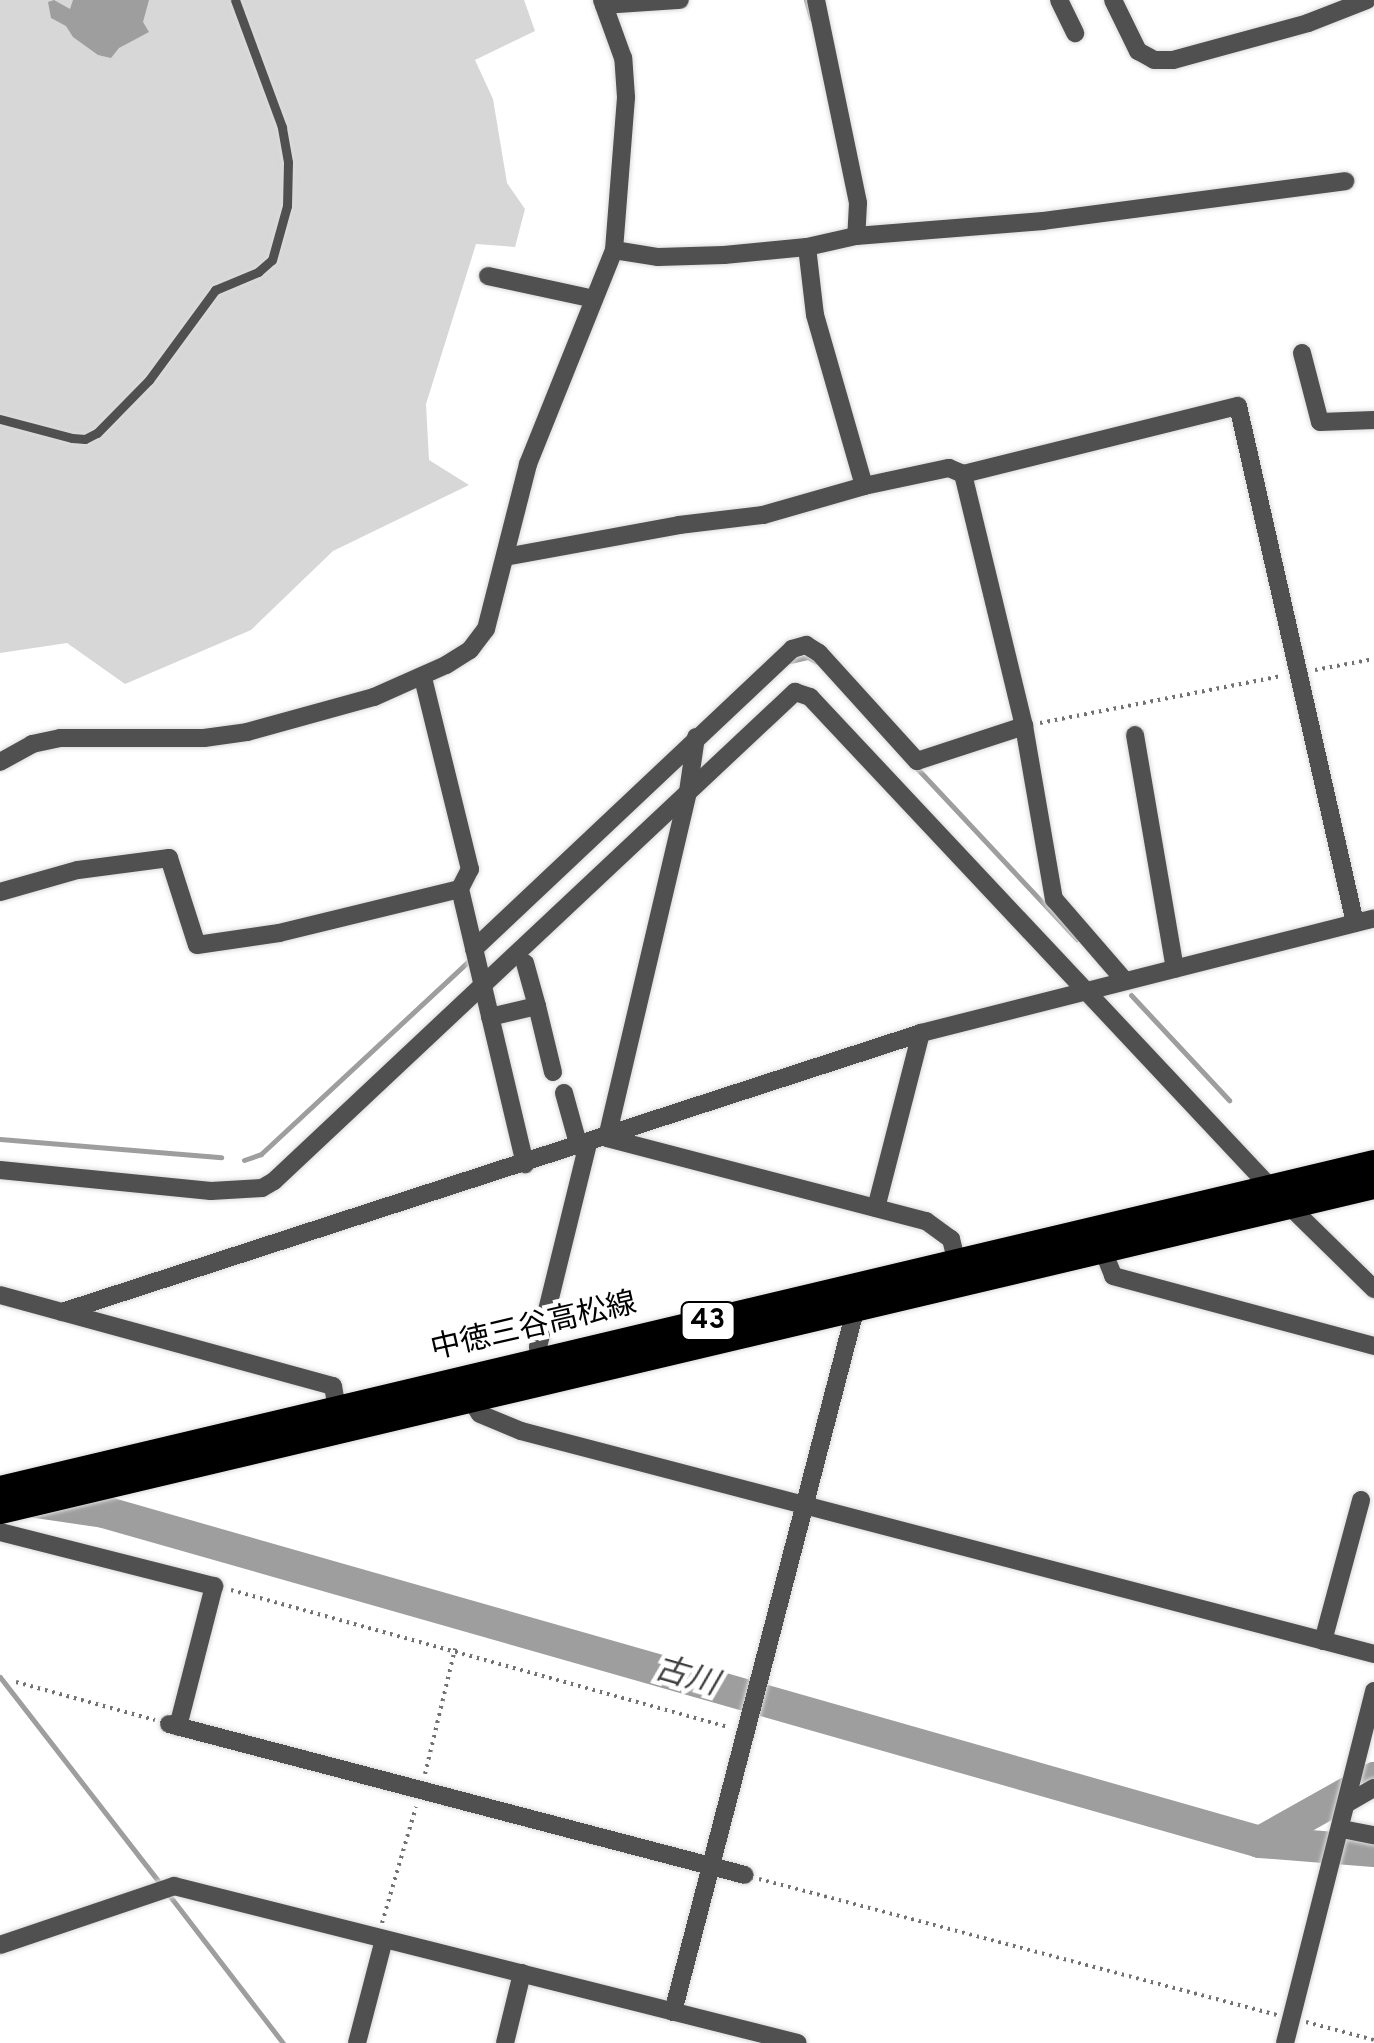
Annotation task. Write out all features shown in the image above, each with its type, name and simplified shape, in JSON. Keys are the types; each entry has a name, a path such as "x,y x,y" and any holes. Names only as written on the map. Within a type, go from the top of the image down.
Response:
{"main road":[{"name":"中徳三谷高松線","path":"1099,1239 1270,1187 1374,1162"},
{"name":"中徳三谷高松線","path":"0,1488 339,1418 1099,1239 1290,1206 1374,1186"},
{"name":"中徳三谷高松線","path":"465,1389 541,1360 859,1296"},
{"name":"中徳三谷高松線","path":"0,1510 339,1418"}],"street":[{"path":"0,762 32,744 60,738 172,741 248,732 374,698 423,678 470,650 486,630 528,464 614,250 626,96 623,58 603,2 680,0"},
{"path":"816,0 858,203 856,236"},
{"path":"1059,0 1075,33"},
{"path":"1113,0 1138,51 1154,60 1308,23 1334,5 1367,0"},
{"path":"614,250 658,258 807,247 856,236 1042,221 1345,181"},
{"path":"807,247 815,315 864,486"},
{"path":"488,276 594,300"},
{"path":"1302,353 1320,422 1374,420"},
{"path":"505,557 678,524 762,515 864,486 949,468 963,474 1238,406 1354,923"},
{"path":"963,474 1024,726 1054,900 1125,982"},
{"path":"474,949 792,649 806,645 819,653 917,760 1024,726"},
{"path":"423,678 470,870 460,889 525,1164"},
{"path":"0,1170 212,1190 262,1188 795,692 810,697 1084,992 1270,1187 1374,1289"},
{"path":"1134,735 1175,969"},
{"path":"607,1138 688,792 696,737"},
{"path":"0,892 78,870 169,858 197,945 279,933 460,889"},
{"path":"62,1312 584,1146 921,1033 1374,918"},
{"path":"525,963 553,1072"},
{"path":"490,1018 536,1006"},
{"path":"876,1208 921,1033"},
{"path":"541,1360 538,1346 584,1146 564,1093"},
{"path":"607,1138 926,1221 951,1239 959,1272"},
{"path":"1099,1239 1114,1276 1374,1346"},
{"path":"0,1295 333,1386 339,1418"},
{"path":"683,2014 713,1866 859,1296"},
{"path":"465,1389 480,1414 521,1431 1374,1654"},
{"path":"1323,1642 1361,1500"},
{"path":"0,1532 214,1586 174,1725 754,1877"},
{"path":"1285,2043 1374,1692"},
{"path":"1347,1801 1374,1788"},
{"path":"1341,1832 1374,1835"},
{"path":"0,1945 174,1886 798,2043"},
{"path":"357,2043 384,1939"},
{"path":"505,2043 522,1974"}],"lane":[{"path":"0,419 72,438 85,439 98,433 149,380 216,290 258,272 272,260 287,206 288,162 282,127 235,0"}],"path":[{"path":"1024,726 1374,658"},
{"path":"214,1586 748,1728"},
{"path":"16,1682 174,1725"},
{"path":"754,1877 1374,2040"}],"shaded area":[{"path":"0,0 524,0 535,31 475,60 493,99 507,183 525,209 515,247 476,244 426,404 429,460 469,485 333,551 251,630 125,684 67,643 0,653"},
{"path":"54,0 70,9 73,0 149,0 143,22 149,32 119,48 111,58 98,55 51,18 48,2"}],"waterway":[{"path":"806,0 811,18"},
{"path":"790,661 808,657 817,662"},
{"path":"913,764 1077,939"},
{"path":"244,1160 261,1154 469,961"},
{"path":"1131,995 1229,1100"},
{"path":"0,1139 221,1157"},
{"name":"古川","path":"29,1501 104,1512 1260,1842 1374,1851"},
{"path":"0,1677 162,1886"},
{"path":"1260,1842 1374,1778"},
{"path":"169,1895 283,2043"}]}
